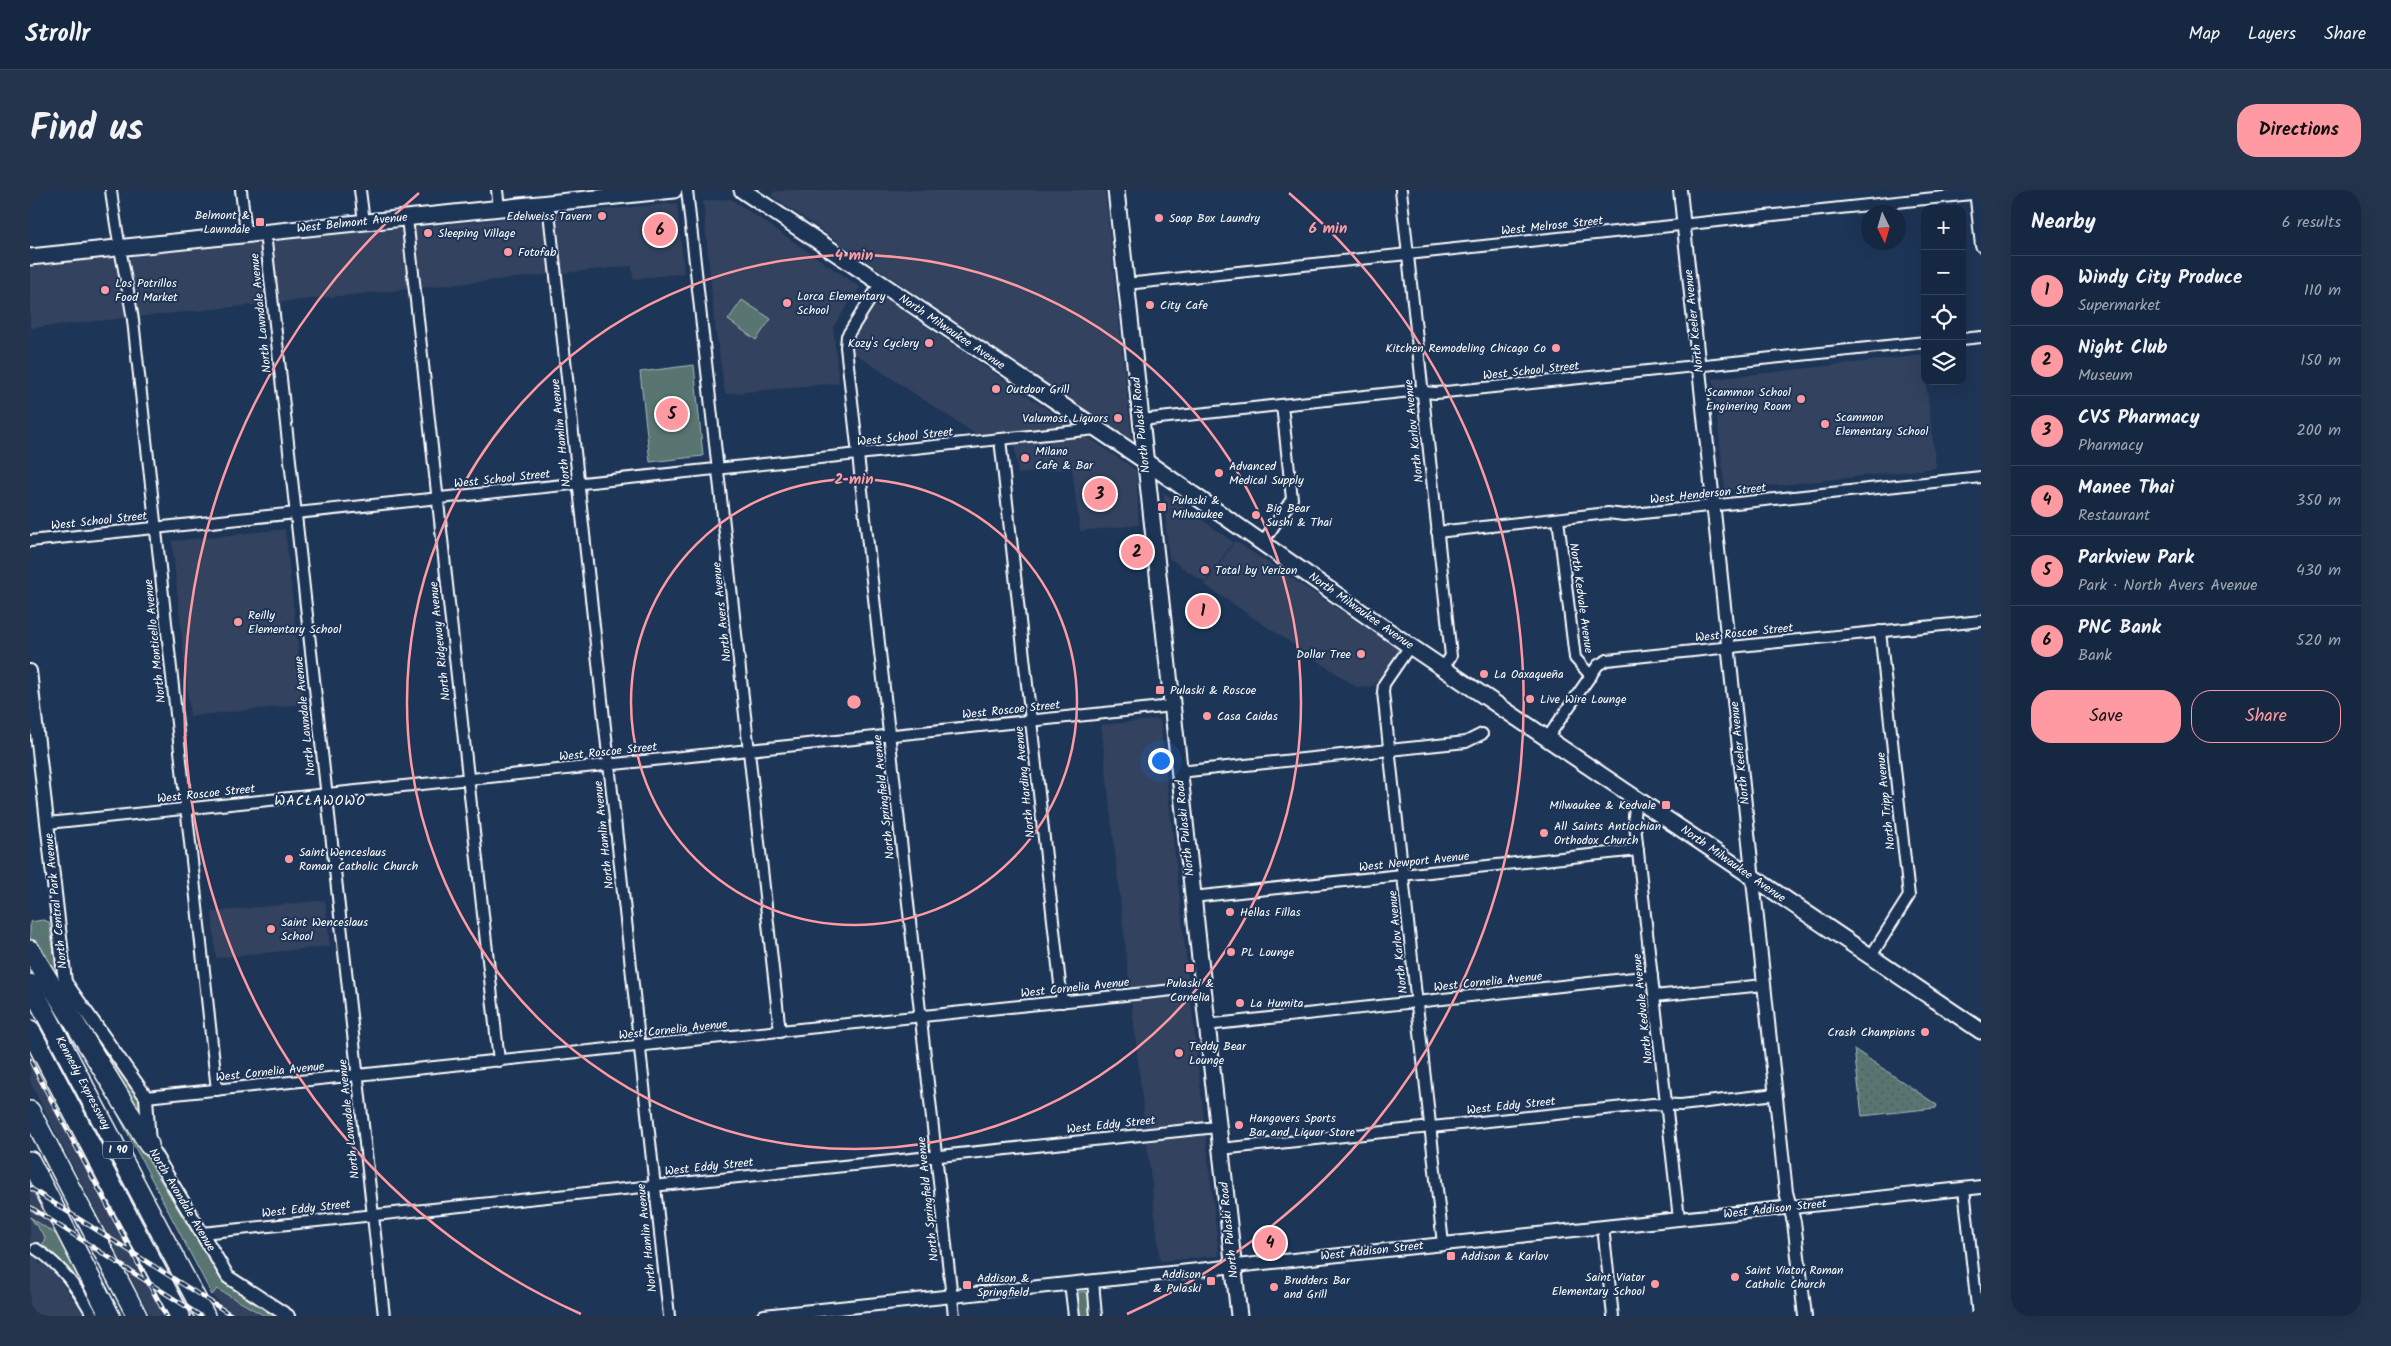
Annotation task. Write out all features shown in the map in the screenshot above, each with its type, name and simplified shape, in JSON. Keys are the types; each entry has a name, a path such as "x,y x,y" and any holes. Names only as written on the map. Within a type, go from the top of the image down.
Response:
{"highway":[{"path":"30,950 149,1145"},
{"name":"Kennedy Expressway","path":"30,984 205,1316"},
{"name":"I 90","path":"30,1030 180,1316"},
{"path":"30,1111 137,1316"},
{"path":"30,1161 110,1316"}],"main road":[{"name":"West Belmont Avenue","path":"30,257 674,190"},
{"name":"North Milwaukee Avenue","path":"742,190 1145,461 1410,646 1636,796 1753,878 1981,1031"},
{"name":"North Pulaski Road","path":"1116,190 1239,1316"}],"street":[{"name":"North Monticello Avenue","path":"111,190 116,236 121,248 133,320 217,1090"},
{"path":"241,190 246,234"},
{"path":"360,190 364,222"},
{"path":"497,190 499,208"},
{"name":"North Avers Avenue","path":"687,190 780,1032"},
{"name":"North Karlov Avenue","path":"1401,190 1451,656 1443,668"},
{"name":"North Keeler Avenue","path":"1680,190 1776,1094 1789,1207 1794,1222 1805,1316"},
{"path":"1977,192 1981,246"},
{"name":"West Melrose Street","path":"1126,284 1977,192"},
{"name":"North Hamlin Avenue","path":"548,203 668,1316"},
{"name":"North Ridgeway Avenue","path":"407,218 499,1061"},
{"name":"North Lawndale Avenue","path":"265,232 384,1316"},
{"name":"North Springfield Avenue","path":"880,284 846,341 954,1316"},
{"path":"1966,339 1981,337"},
{"name":"West School Street","path":"1141,420 1410,391 1436,393 1921,342"},
{"path":"1263,542 1292,499 1282,405"},
{"name":"West School Street","path":"30,541 1096,429"},
{"name":"North Harding Avenue","path":"1000,440 1062,1002"},
{"name":"West Henderson Street","path":"1437,532 1608,513 1624,515 1714,506 1981,477"},
{"name":"North Kedvale Avenue","path":"1558,519 1575,658 1591,676"},
{"name":"West Roscoe Street","path":"1548,737 1598,665 1607,660 1981,621"},
{"name":"North Tripp Avenue","path":"1870,956 1909,896 1880,631"},
{"name":"North Karlov Avenue","path":"1410,646 1384,684 1383,692 1443,1244"},
{"name":"North Central Park Avenue","path":"30,671 33,721 48,824 65,982 146,1097"},
{"name":"West Roscoe Street","path":"48,824 890,734 1172,706"},
{"path":"1179,772 1466,742 1482,734"},
{"name":"North Kedvale Avenue","path":"1636,796 1634,816 1679,1219"},
{"name":"West Newport Avenue","path":"1192,897 1638,850"},
{"name":"West Cornelia Avenue","path":"1206,1025 1652,976"},
{"path":"1654,996 1764,985"},
{"name":"West Cornelia Avenue","path":"146,1097 1202,987"},
{"name":"West Eddy Street","path":"1220,1149 1652,1104 1681,1105 1776,1094"},
{"name":"North Avondale Avenue","path":"146,1097 149,1145 228,1277 288,1316"},
{"name":"West Eddy Street","path":"202,1233 1217,1126"},
{"name":"West Addison Street","path":"764,1316 823,1313 1070,1283 1981,1188"},
{"path":"1964,1189 1978,1316"},
{"path":"1604,1227 1613,1316"},
{"path":"36,1249 54,1262 75,1288 92,1316"},
{"path":"1093,1281 1096,1316"},
{"path":"1070,1283 1074,1316"}],"shaded area":[{"path":"788,190 1105,190 1132,443 772,196 773,192"},
{"name":"Lorca Elementary School","path":"731,199 860,287 833,327 839,383 725,394 714,319 703,201"},
{"path":"677,203 684,273 633,279 632,266 30,328 30,267 255,242"},
{"path":"877,293 1136,470 1139,525 1080,531 1072,468 1018,474 1014,439 987,442 848,349 847,344"},
{"name":"Scammon Elementary School","path":"1921,355 1921,385 1926,385 1936,468 1725,491 1713,379"},
{"path":"1163,492 1233,542 1205,583 1169,558"},
{"name":"Reilly Elementary School","path":"285,529 304,704 190,716 172,541"},
{"path":"1235,541 1399,649 1374,686 1358,688 1205,585"},
{"path":"1160,719 1219,1256 1160,1261 1101,725"},
{"name":"Saint Wenceslaus School","path":"325,900 330,946 216,958 212,912"},
{"path":"30,1050 170,1316 151,1316 105,1230 30,1082"},
{"path":"30,1183 54,1233 30,1217"},
{"path":"30,1219 36,1223 45,1237 38,1264 47,1263 86,1316 30,1316"},
{"path":"217,1289 265,1316 226,1316 220,1303 212,1295"}],"green space":[{"path":"742,300 771,319 756,340 728,320"},
{"path":"694,365 703,456 650,462 640,372"},
{"path":"43,920 49,922 59,986 30,939 30,922"},
{"path":"90,1030 140,1096 142,1120 87,1032"},
{"path":"1854,1049 1937,1105 1936,1108 1862,1116"},
{"path":"90,1061 130,1131 222,1281 272,1314 272,1316 265,1316 217,1289 212,1295"},
{"path":"30,1217 60,1237 95,1306 65,1266 42,1247 45,1237"},
{"path":"1085,1291 1090,1296 1092,1316 1077,1316 1076,1296 1077,1293"}],"railway":[{"path":"30,1060 166,1316"},
{"path":"30,1188 233,1316"},
{"path":"30,1207 201,1316"}],"place":[{"name":"Edelweiss Tavern","path":"602,216"},
{"name":"Soap Box Laundry","path":"1159,218"},
{"name":"Belmont & Lawndale","path":"260,222"},
{"name":"PNC Bank","path":"660,230"},
{"name":"Sleeping Village","path":"428,233"},
{"name":"Fotofab","path":"508,252"},
{"name":"Los Potrillos Food Market","path":"105,290"},
{"name":"Lorca Elementary School","path":"787,303"},
{"name":"City Cafe","path":"1150,305"},
{"name":"Kozy's Cyclery","path":"929,343"},
{"name":"Kitchen Remodeling Chicago Co","path":"1556,348"},
{"name":"Outdoor Grill","path":"996,389"},
{"name":"Scammon School Enginering Room","path":"1801,399"},
{"name":"Parkview Park","path":"672,414"},
{"name":"Valumost Liquors","path":"1118,418"},
{"name":"Scammon Elementary School","path":"1825,424"},
{"name":"Milano Cafe & Bar","path":"1025,458"},
{"name":"Advanced Medical Supply","path":"1219,473"},
{"name":"CVS Pharmacy","path":"1100,494"},
{"name":"Pulaski & Milwaukee","path":"1162,507"},
{"name":"Big Bear Sushi & Thai","path":"1256,515"},
{"name":"Night Club","path":"1137,552"},
{"name":"Total by Verizon","path":"1205,570"},
{"name":"Windy City Produce","path":"1203,611"},
{"name":"Reilly Elementary School","path":"238,622"},
{"name":"Dollar Tree","path":"1361,654"},
{"name":"La Oaxaqueña","path":"1484,674"},
{"name":"Pulaski & Roscoe","path":"1160,690"},
{"name":"Live Wire Lounge","path":"1530,699"},
{"name":"Casa Caidas","path":"1207,716"},
{"name":"Milwaukee & Kedvale","path":"1666,805"},
{"name":"All Saints Antiochian Orthodox Church","path":"1544,833"},
{"name":"Saint Wenceslaus Roman Catholic Church","path":"289,859"},
{"name":"Hellas Fillas","path":"1230,912"},
{"name":"Saint Wenceslaus School","path":"271,929"},
{"name":"PL Lounge","path":"1231,952"},
{"name":"Pulaski & Cornelia","path":"1190,968"},
{"name":"La Humita","path":"1240,1003"},
{"name":"Crash Champions","path":"1925,1032"},
{"name":"Teddy Bear Lounge","path":"1179,1053"},
{"name":"Hangovers Sports Bar and Liquor Store","path":"1239,1125"},
{"name":"Manee Thai","path":"1270,1243"},
{"name":"Addison & Karlov","path":"1451,1256"},
{"name":"Saint Viator Roman Catholic Church","path":"1735,1277"},
{"name":"Addison & Pulaski","path":"1211,1281"},
{"name":"Saint Viator Elementary School","path":"1655,1284"},
{"name":"Addison & Springfield","path":"967,1285"},
{"name":"Brudders Bar and Grill","path":"1274,1287"}],"district":[{"name":"WACŁAWOWO","path":"320,801"}]}
